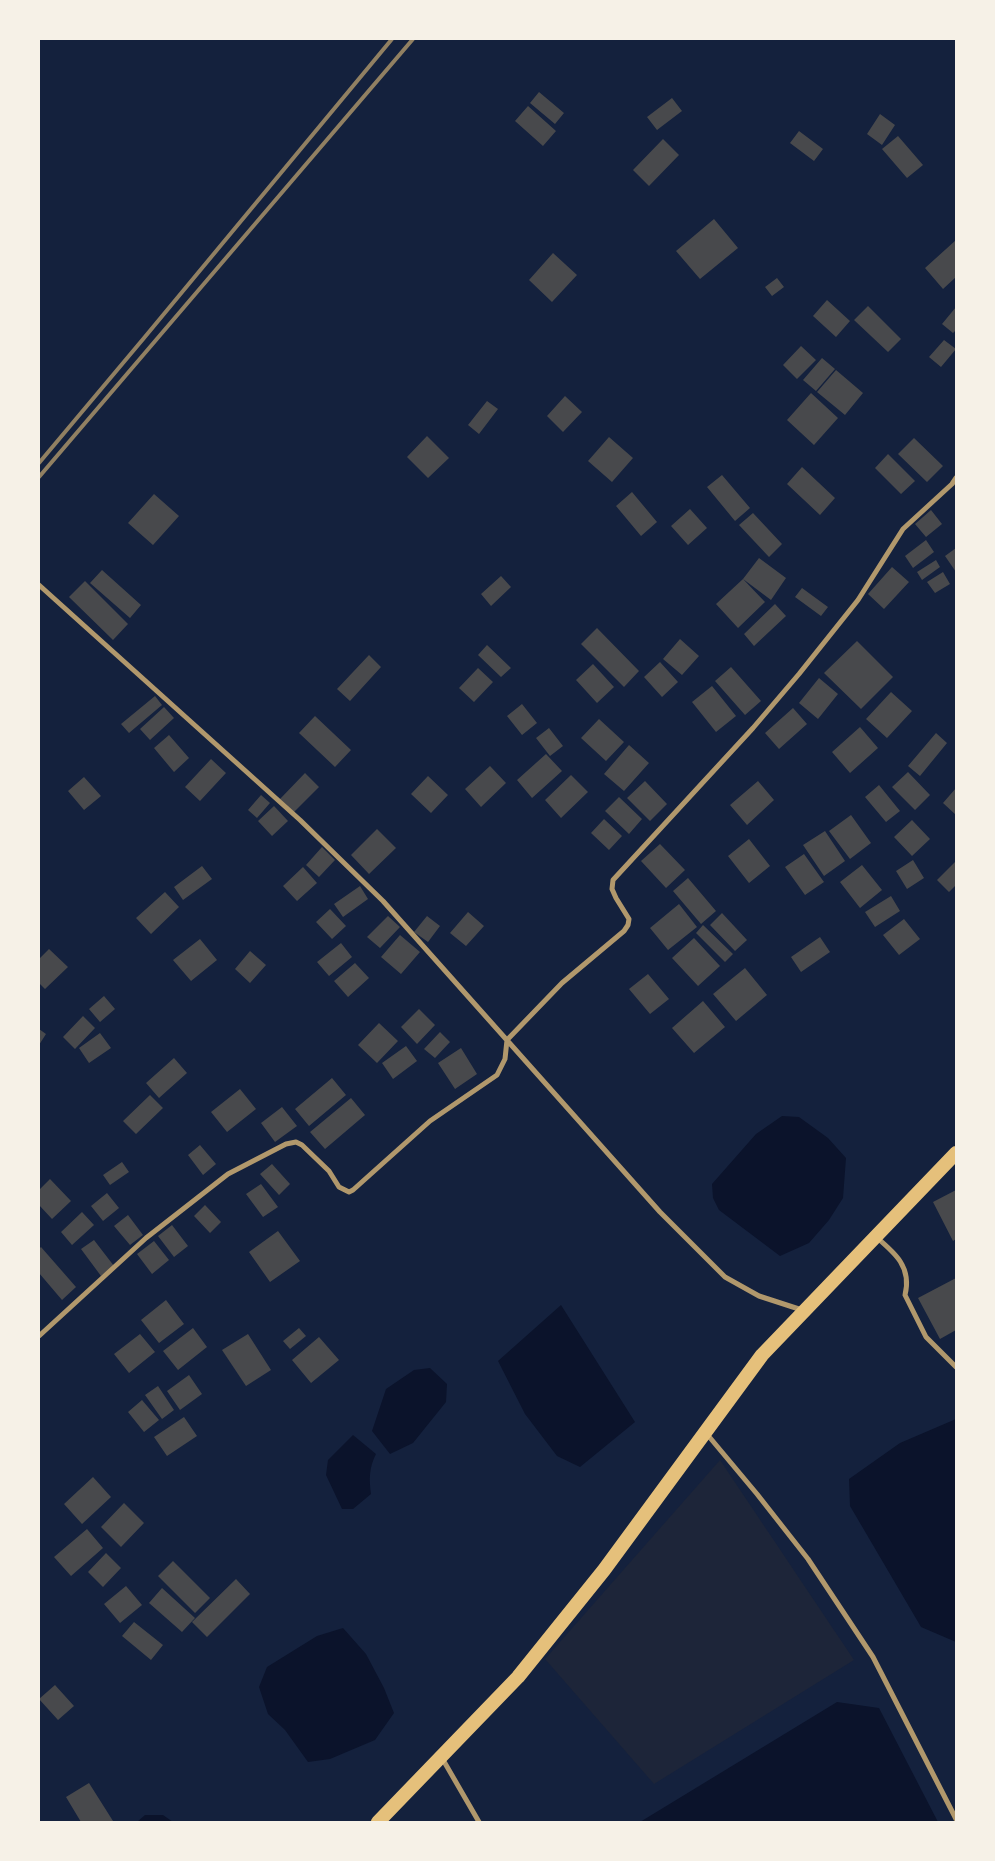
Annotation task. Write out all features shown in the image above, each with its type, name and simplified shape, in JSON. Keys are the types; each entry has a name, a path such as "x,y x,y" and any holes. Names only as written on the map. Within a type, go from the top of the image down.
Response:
{"highway":[{"path":"378,1822 524,1669 604,1570 762,1355 956,1152"}],"street":[{"path":"39,1336 146,1238 228,1174 286,1144 296,1142 302,1145 329,1171 339,1187 349,1192 430,1121 497,1075 505,1059 507,1040 562,983 624,931 628,925 629,919 612,889 613,880 800,674 858,600 903,529 952,484 956,478"},
{"path":"39,585 300,820 383,901 660,1212 725,1277 758,1296 805,1311"},
{"path":"876,1236 899,1257 906,1274 908,1286 905,1295 926,1337 956,1367"},
{"path":"705,1433 757,1494 808,1559 873,1657 956,1820"},
{"path":"441,1756 479,1822"}],"shaded area":[{"path":"782,1116 799,1117 828,1138 846,1158 843,1198 829,1220 809,1243 780,1256 719,1210 713,1198 712,1184 756,1134"},
{"path":"561,1305 635,1422 580,1467 557,1456 525,1414 498,1361"},
{"path":"430,1368 447,1384 446,1402 413,1443 390,1454 372,1431 386,1389 414,1370"},
{"path":"956,1419 956,1642 921,1627 850,1506 849,1479 900,1443"},
{"path":"353,1435 376,1454 370,1474 371,1494 353,1509 342,1509 326,1475 328,1460"},
{"path":"720,1460 854,1660 654,1784 545,1659"},
{"path":"343,1628 366,1654 384,1688 394,1713 375,1740 330,1759 308,1762 285,1730 268,1714 259,1687 267,1667 317,1636"},
{"path":"837,1702 879,1708 938,1822 640,1822"},
{"path":"145,1815 163,1815 173,1822 137,1822"}],"building":[{"path":"539,92 564,113 555,124 530,103"},
{"path":"672,98 682,111 657,130 647,117"},
{"path":"528,106 556,131 543,146 515,121"},
{"path":"880,114 895,125 882,145 867,134"},
{"path":"799,131 823,149 814,161 790,143"},
{"path":"898,136 923,165 907,178 882,149"},
{"path":"663,139 679,155 649,186 633,170"},
{"path":"714,219 738,248 700,279 676,251"},
{"path":"956,240 956,277 943,289 925,268"},
{"path":"553,253 577,275 552,302 529,280"},
{"path":"777,278 784,287 772,296 765,287"},
{"path":"827,300 850,321 836,337 813,316"},
{"path":"868,306 901,339 888,352 854,320"},
{"path":"956,307 956,330 953,333 942,324"},
{"path":"944,340 956,349 941,367 929,357"},
{"path":"801,346 816,360 797,379 783,365"},
{"path":"822,358 835,369 816,391 803,380"},
{"path":"836,370 863,393 845,415 817,392"},
{"path":"811,393 838,418 814,445 787,420"},
{"path":"565,396 582,412 563,432 547,416"},
{"path":"487,401 498,409 479,434 468,425"},
{"path":"427,436 449,458 428,478 407,457"},
{"path":"609,437 633,458 612,482 588,461"},
{"path":"914,438 943,466 927,482 898,454"},
{"path":"888,454 915,481 901,494 875,468"},
{"path":"802,467 835,498 820,515 787,484"},
{"path":"722,475 750,508 735,521 707,487"},
{"path":"632,492 657,522 641,536 616,506"},
{"path":"154,494 179,516 153,545 128,523"},
{"path":"690,509 707,528 688,545 671,526"},
{"path":"931,510 942,524 926,537 915,524"},
{"path":"753,513 782,544 769,557 739,525"},
{"path":"926,540 934,552 913,568 905,556"},
{"path":"956,548 956,572 945,556"},
{"path":"759,558 786,578 771,600 743,579"},
{"path":"936,560 940,567 922,580 917,572"},
{"path":"892,567 909,582 884,609 868,594"},
{"path":"102,570 141,605 130,618 90,583"},
{"path":"943,572 950,584 935,593 927,582"},
{"path":"501,576 511,587 491,606 481,594"},
{"path":"743,579 765,602 738,628 716,604"},
{"path":"85,581 128,624 113,640 69,597"},
{"path":"802,588 828,607 821,616 795,597"},
{"path":"775,604 786,616 754,646 744,634"},
{"path":"597,628 639,671 624,687 581,644"},
{"path":"680,639 699,656 682,675 663,659"},
{"path":"857,641 893,677 861,709 824,673"},
{"path":"487,645 511,668 501,677 478,655"},
{"path":"369,655 381,667 350,701 337,689"},
{"path":"660,662 678,682 662,697 644,677"},
{"path":"593,664 614,687 597,703 576,680"},
{"path":"731,667 761,701 745,715 715,681"},
{"path":"478,668 493,682 474,702 459,688"},
{"path":"819,678 838,694 818,719 799,703"},
{"path":"712,686 736,716 716,732 692,702"},
{"path":"891,692 912,711 887,738 866,719"},
{"path":"155,696 162,705 129,733 121,724"},
{"path":"522,704 537,723 522,735 507,716"},
{"path":"164,707 174,718 150,740 140,729"},
{"path":"793,708 807,724 779,749 765,733"},
{"path":"315,716 351,750 335,767 299,733"},
{"path":"599,719 624,742 606,761 581,738"},
{"path":"860,727 878,748 850,773 832,752"},
{"path":"549,728 563,746 550,756 536,738"},
{"path":"936,733 947,743 920,776 908,766"},
{"path":"169,735 189,758 174,772 154,748"},
{"path":"629,745 649,763 624,791 604,774"},
{"path":"546,754 562,771 532,798 517,780"},
{"path":"211,759 226,773 200,801 185,787"},
{"path":"490,766 506,783 481,807 465,789"},
{"path":"908,772 930,795 915,810 892,787"},
{"path":"305,773 319,787 294,812 280,799"},
{"path":"571,775 588,792 561,818 545,800"},
{"path":"428,776 448,795 431,813 411,794"},
{"path":"84,777 101,796 84,810 68,791"},
{"path":"645,781 667,804 650,821 627,798"},
{"path":"758,781 774,800 747,825 730,805"},
{"path":"879,785 900,811 886,822 865,797"},
{"path":"956,788 956,815 943,803"},
{"path":"261,795 270,803 257,818 248,810"},
{"path":"619,797 642,819 629,834 605,811"},
{"path":"274,806 288,821 272,836 258,821"},
{"path":"851,815 871,843 850,859 829,831"},
{"path":"604,819 622,836 609,850 591,833"},
{"path":"912,820 930,839 912,856 894,837"},
{"path":"377,829 396,848 369,874 351,855"},
{"path":"825,831 845,861 824,876 803,845"},
{"path":"749,839 770,866 749,883 728,856"},
{"path":"660,844 685,870 666,888 641,861"},
{"path":"322,847 335,860 319,877 306,865"},
{"path":"804,854 824,882 805,895 785,867"},
{"path":"913,860 924,878 907,889 896,871"},
{"path":"956,861 956,885 949,892 937,880"},
{"path":"862,865 882,890 860,908 840,882"},
{"path":"202,866 212,879 183,900 174,887"},
{"path":"303,867 317,883 297,901 283,886"},
{"path":"688,878 716,911 701,924 673,891"},
{"path":"360,886 368,899 343,917 334,904"},
{"path":"165,892 179,907 151,934 136,918"},
{"path":"891,896 900,911 875,927 865,912"},
{"path":"679,904 697,927 668,950 650,928"},
{"path":"330,909 346,926 332,939 316,922"},
{"path":"468,912 484,926 466,946 450,933"},
{"path":"722,913 747,940 735,951 710,925"},
{"path":"388,916 400,927 380,948 367,937"},
{"path":"427,916 440,926 428,942 414,932"},
{"path":"904,919 920,939 899,955 883,935"},
{"path":"703,925 733,954 725,962 696,933"},
{"path":"400,935 420,952 401,974 381,957"},
{"path":"820,937 830,952 801,972 791,957"},
{"path":"694,938 720,966 698,986 672,958"},
{"path":"200,939 217,960 191,981 173,960"},
{"path":"341,943 352,957 329,976 317,962"},
{"path":"49,949 68,967 45,989 39,983 39,959"},
{"path":"250,951 266,965 250,983 235,969"},
{"path":"355,963 369,978 348,997 334,981"},
{"path":"745,968 767,995 736,1021 713,994"},
{"path":"648,974 669,999 650,1014 629,989"},
{"path":"104,996 115,1009 100,1022 89,1009"},
{"path":"703,1001 725,1027 694,1053 672,1028"},
{"path":"419,1009 435,1025 417,1044 401,1027"},
{"path":"83,1016 95,1028 75,1049 63,1037"},
{"path":"379,1023 398,1041 377,1063 358,1045"},
{"path":"39,1029 46,1034 39,1045"},
{"path":"440,1032 450,1042 435,1058 424,1049"},
{"path":"100,1033 111,1048 89,1063 79,1048"},
{"path":"406,1046 417,1061 393,1079 382,1063"},
{"path":"461,1048 477,1074 455,1089 438,1063"},
{"path":"174,1058 187,1073 159,1098 146,1083"},
{"path":"332,1078 346,1095 309,1126 295,1109"},
{"path":"240,1089 256,1109 227,1132 211,1112"},
{"path":"150,1095 163,1108 136,1134 123,1121"},
{"path":"351,1098 365,1115 325,1149 310,1132"},
{"path":"282,1107 297,1126 275,1142 261,1123"},
{"path":"200,1145 216,1164 203,1175 188,1155"},
{"path":"122,1162 129,1172 110,1185 103,1175"},
{"path":"272,1164 290,1184 279,1195 260,1174"},
{"path":"50,1179 71,1201 52,1219 39,1205 39,1190"},
{"path":"261,1184 278,1207 263,1217 246,1194"},
{"path":"956,1190 956,1239 953,1241 933,1202"},
{"path":"107,1193 119,1208 103,1221 91,1206"},
{"path":"205,1205 221,1222 210,1233 194,1216"},
{"path":"82,1212 94,1225 72,1245 61,1232"},
{"path":"128,1215 143,1235 130,1245 114,1226"},
{"path":"172,1225 188,1246 174,1257 158,1236"},
{"path":"278,1231 300,1261 270,1282 249,1252"},
{"path":"94,1240 114,1266 101,1276 81,1249"},
{"path":"154,1241 169,1260 152,1274 137,1254"},
{"path":"41,1247 76,1287 62,1300 39,1273 39,1249"},
{"path":"956,1278 956,1330 940,1339 918,1298"},
{"path":"166,1300 184,1324 159,1343 141,1320"},
{"path":"193,1328 207,1347 178,1370 163,1351"},
{"path":"299,1328 306,1336 290,1349 283,1341"},
{"path":"140,1334 155,1352 129,1373 114,1354"},
{"path":"248,1334 271,1370 246,1386 222,1350"},
{"path":"319,1337 339,1360 311,1383 292,1360"},
{"path":"189,1375 202,1394 180,1410 167,1391"},
{"path":"158,1386 174,1410 162,1419 145,1395"},
{"path":"142,1400 159,1420 144,1432 128,1412"},
{"path":"184,1417 197,1436 167,1456 154,1437"},
{"path":"93,1477 111,1497 82,1524 64,1504"},
{"path":"124,1503 144,1523 121,1547 101,1527"},
{"path":"87,1529 103,1548 71,1576 54,1557"},
{"path":"106,1553 121,1568 103,1587 88,1572"},
{"path":"173,1561 210,1598 195,1613 158,1576"},
{"path":"236,1579 250,1594 207,1637 192,1622"},
{"path":"126,1586 142,1605 120,1623 104,1604"},
{"path":"162,1588 195,1618 182,1632 149,1603"},
{"path":"134,1622 163,1645 151,1660 122,1636"},
{"path":"55,1685 74,1706 58,1720 39,1699"},
{"path":"89,1783 112,1822 81,1822 66,1797"}],"railway":[{"path":"39,463 392,39"},
{"path":"39,477 413,39"}]}
